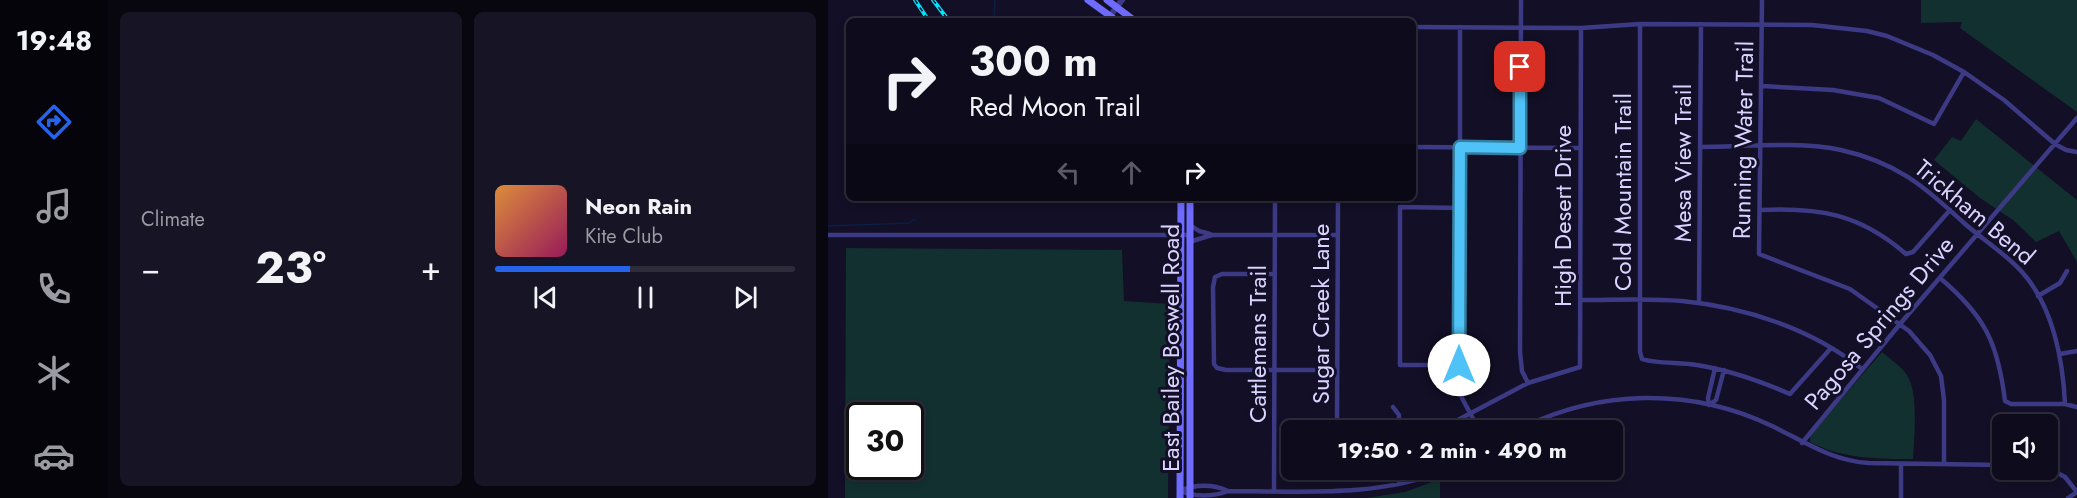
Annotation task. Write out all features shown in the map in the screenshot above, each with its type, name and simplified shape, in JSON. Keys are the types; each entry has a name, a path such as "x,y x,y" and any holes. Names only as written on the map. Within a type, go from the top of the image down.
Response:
{"main road":[{"path":"1088,0 1114,18"},
{"path":"1107,0 1131,18"},
{"name":"East Bailey Boswell Road","path":"1181,201 1186,237 1190,496"},
{"name":"East Bailey Boswell Road","path":"1180,494 1186,237 1190,201"}],"street":[{"path":"1110,15 1122,0"},
{"path":"1458,420 1528,383 1522,371 1520,352 1521,0"},
{"name":"Running Water Trail","path":"1762,0 1759,254 1850,289 1900,324 1930,355 1941,376 1944,400 1944,464"},
{"path":"1416,27 1581,28 1640,24 1762,24 1830,26 1867,31 1933,55 1964,72 2004,100 2055,144 2066,150 2077,152"},
{"name":"Cold Mountain Trail","path":"1640,24 1640,352 1642,359 1715,368"},
{"name":"Mesa View Trail","path":"1699,303 1701,24"},
{"path":"1460,27 1459,365 1460,391 1473,420"},
{"name":"High Desert Drive","path":"1528,383 1580,367 1581,28"},
{"path":"1762,86 1823,89 1879,98 1934,124 1964,72"},
{"name":"Pagosa Springs Drive","path":"1802,442 2077,118"},
{"path":"1416,147 1580,148"},
{"name":"Trickham Bend","path":"1700,147 1816,147 1859,155 1915,180 1978,235 2002,252 2017,267 2038,296 2052,326 2060,354 2066,404"},
{"name":"Cattlemans Trail","path":"1274,491 1275,201"},
{"name":"Sugar Creek Lane","path":"1337,420 1338,201"},
{"path":"1459,365 1400,365 1400,207 1460,208"},
{"path":"1760,210 1809,210 1841,215 1871,228 1906,254 1913,252 1950,210"},
{"path":"1189,224 1199,231 1212,235"},
{"path":"828,235 1186,237 1338,235"},
{"path":"2038,296 2060,283 2067,271"},
{"path":"1275,274 1222,274 1215,277 1213,360 1217,368 1226,370 1337,370"},
{"path":"1940,278 1972,309 1992,342 2000,364 2005,401 2011,404 2066,404 2077,407"},
{"path":"1580,300 1699,303 1759,318 1798,331 1831,348 1862,369"},
{"path":"1709,405 1708,398 1715,368 1770,385 1790,394 1831,348"},
{"path":"2060,354 2077,351"},
{"path":"1709,405 1716,400 1724,370"},
{"path":"1541,420 1595,402 1654,398 1686,400 1709,405 1772,426 1825,454 1847,460 1901,464 1992,465"},
{"path":"1393,407 1399,415 1399,420"},
{"path":"1901,464 1901,498"},
{"path":"2058,473 2065,477 2077,492 2068,498"},
{"path":"1180,494 1190,486 1219,486 1228,490 1361,490 1412,480"},
{"path":"1180,494 1219,495 1228,490"}],"green space":[{"path":"1921,0 2077,0 2077,112 1960,28 1962,22 1921,23"},
{"path":"1976,119 2077,200 2077,262 2059,231 2036,242 2013,220 1980,198 1934,160 1952,137 1961,141"},
{"path":"846,248 1122,250 1124,301 1170,304 1168,498 845,498"},
{"path":"1882,352 1904,371 1912,389 1915,413 1913,459 1848,455 1810,442 1810,435"},
{"path":"1440,480 1440,498 1367,498 1405,492"}],"waterway":[{"path":"994,18 995,0"},
{"path":"828,226 909,223 915,219"}],"railway":[{"path":"915,0 927,18"},
{"path":"933,0 947,18"}],"route":[{"path":"1459,365 1460,147 1520,148 1520,67"}]}
